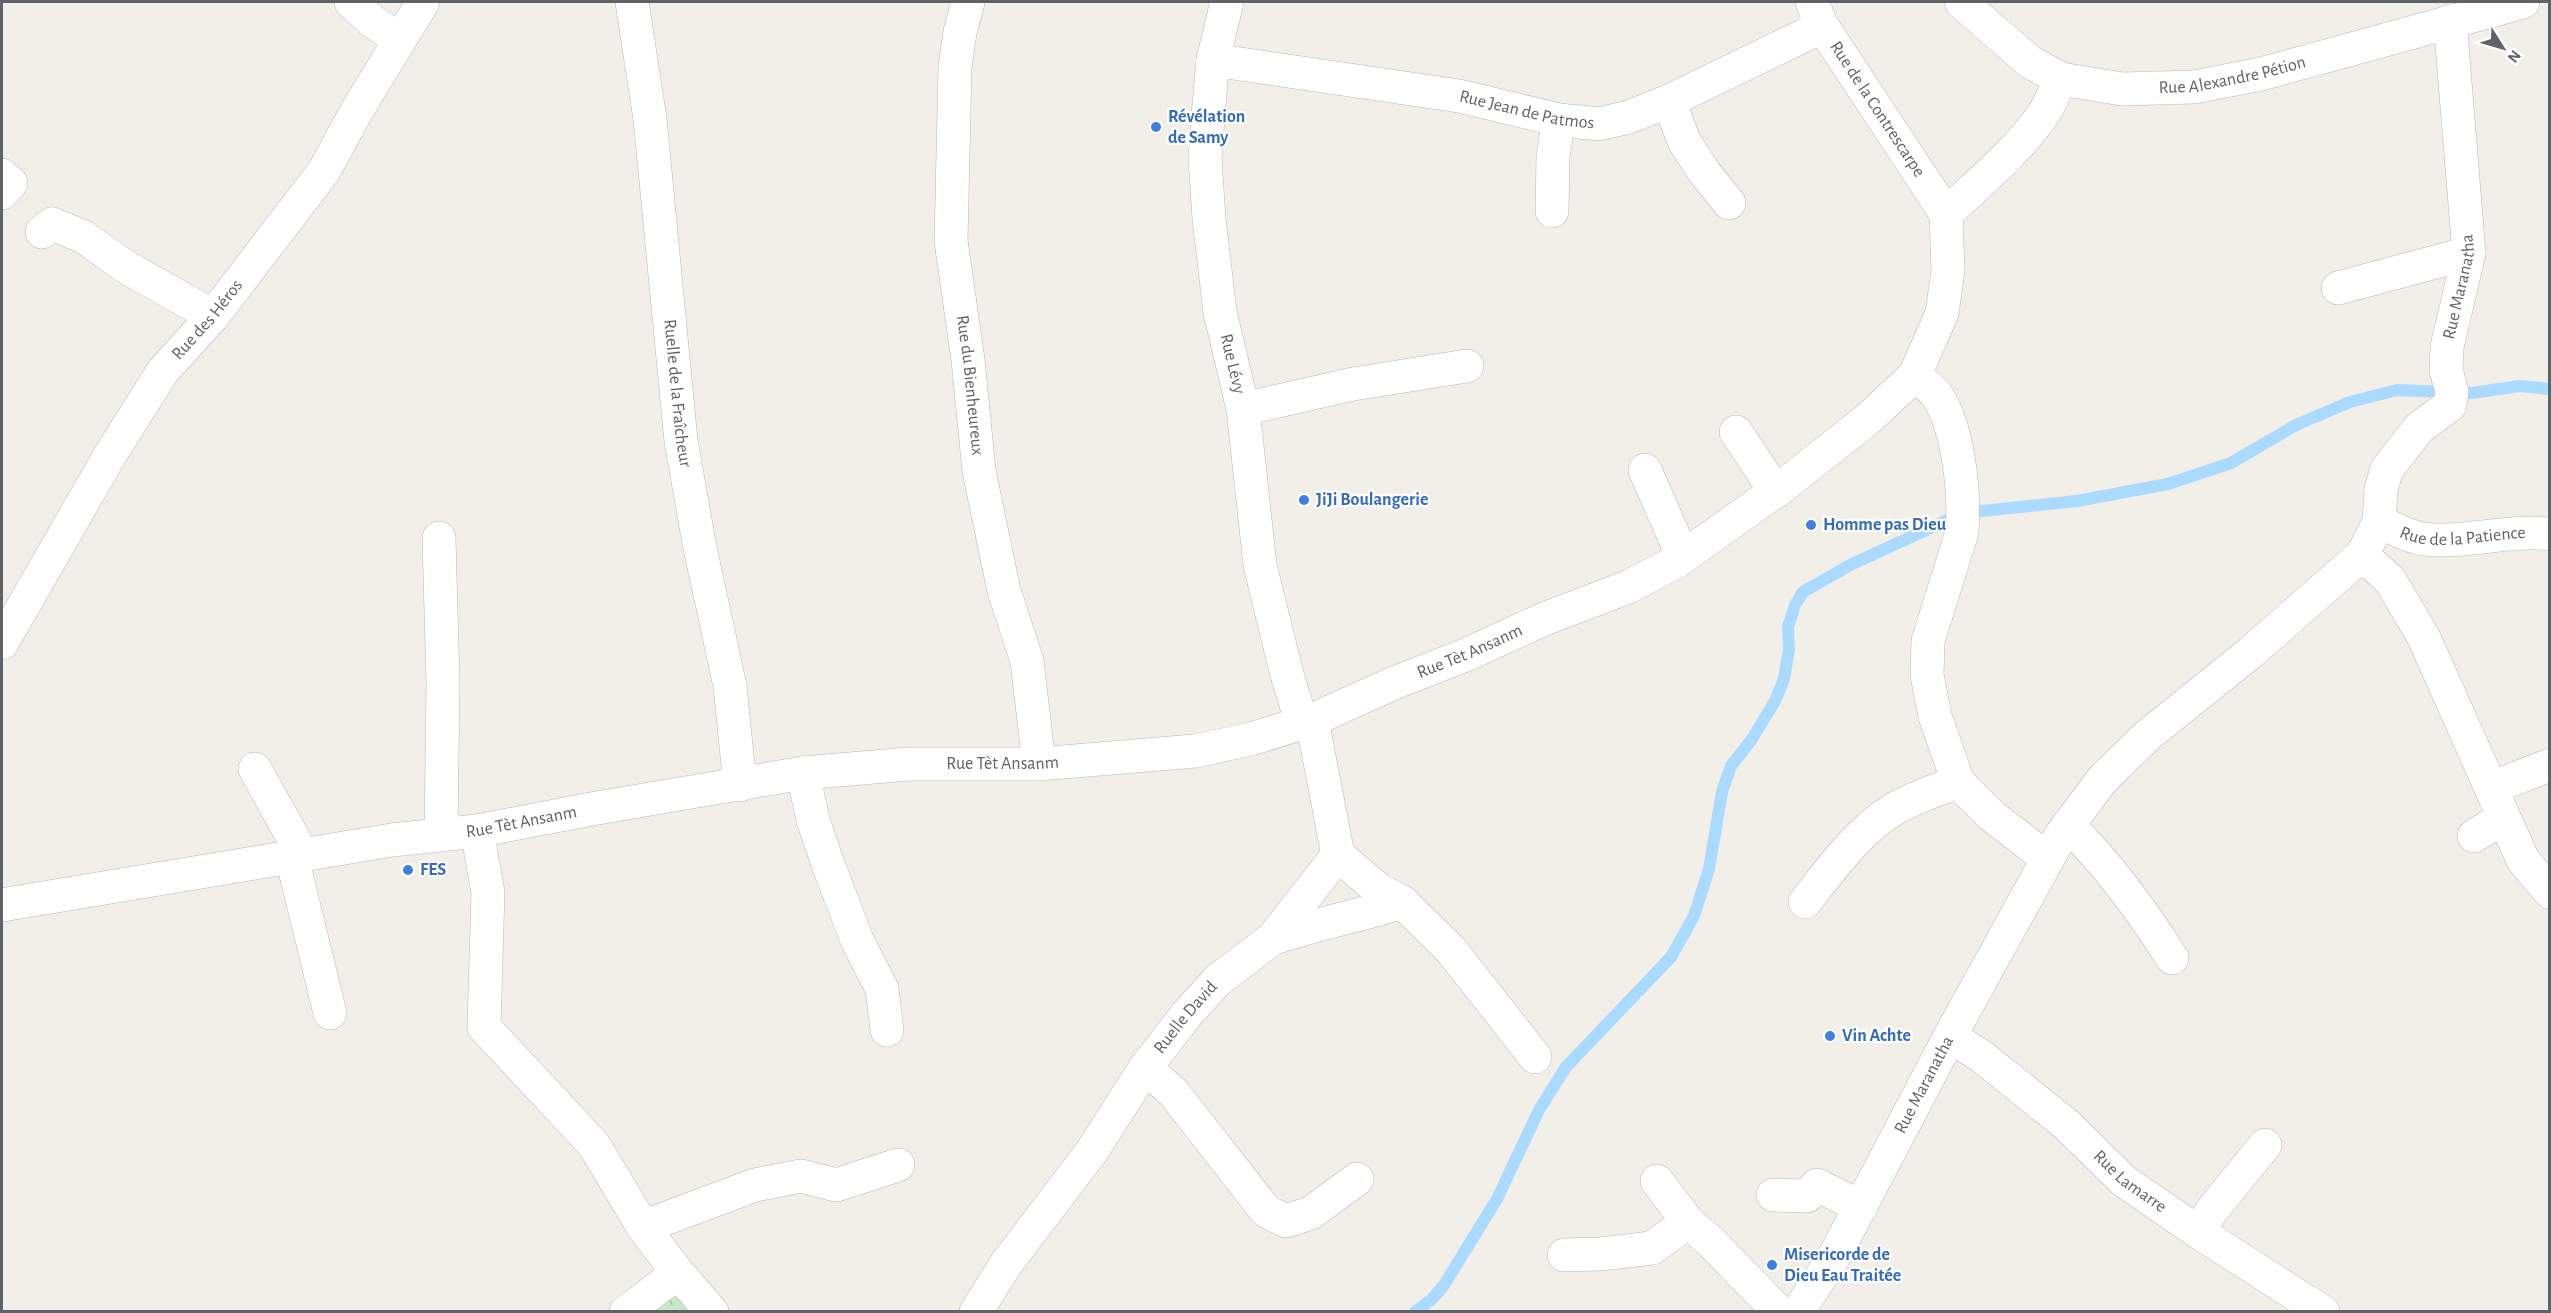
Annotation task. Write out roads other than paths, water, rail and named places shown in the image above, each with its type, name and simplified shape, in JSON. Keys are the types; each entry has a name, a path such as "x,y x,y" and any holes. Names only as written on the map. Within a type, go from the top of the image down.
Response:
{"street":[{"path":"351,2 372,21 399,40"},
{"name":"Rue des Héros","path":"2,643 12,598 110,455 163,371 213,316 324,171 423,2"},
{"name":"Ruelle de la Fraîcheur","path":"632,2 650,119 681,441 700,548 730,686 740,785"},
{"name":"Rue du Bienheureux","path":"968,2 954,67 951,241 968,360 980,471 1004,591 1027,661 1039,764"},
{"name":"Rue Lévy","path":"1227,2 1213,60 1205,158 1209,219 1220,312 1243,409 1260,565 1286,671 1307,722"},
{"name":"Rue Alexandre Pétion","path":"1961,2 2030,62 2061,79 2122,88 2194,87 2261,74 2523,2"},
{"name":"Rue Jean de Patmos","path":"1213,60 1459,96 1558,120 1599,124 1629,117 1669,101 1797,39 1816,13"},
{"name":"Rue de la Contrescarpe","path":"1816,13 1946,214"},
{"name":"Rue Maranatha","path":"2379,522 2381,489 2386,469 2419,428 2450,405 2452,392 2446,370 2447,346 2469,253 2450,21"},
{"path":"2048,859 1992,816 1958,782 1935,716 1927,675 1928,641 1933,618 1962,532 1963,513 1951,425 1935,394 1915,375 1942,313 1948,271 1946,214 2031,131 2046,110 2061,79"},
{"path":"1669,101 1684,141 1704,172 1729,203"},
{"path":"1552,211 1553,156 1558,120"},
{"path":"2,175 11,183 2,193"},
{"path":"42,232 52,224 84,237 126,267 213,316"},
{"path":"2338,288 2469,253"},
{"path":"1243,409 1353,384 1467,366"},
{"name":"Rue Tèt Ansanm","path":"2,905 392,840 477,831 803,773 909,764 1039,764 1195,751 1251,739 1307,722 1394,683 1468,654 1544,619 1628,587 1683,557 1776,492 1868,419 1915,375"},
{"path":"1736,432 1776,492"},
{"path":"1646,470 1683,557"},
{"path":"2379,522 2362,555 2390,580 2424,638 2523,860 2550,892"},
{"name":"Rue de la Patience","path":"2379,522 2420,539 2450,540 2526,531 2550,534"},
{"path":"439,538 443,684 441,834"},
{"name":"Rue Maranatha","path":"1798,1311 1836,1253 1950,1036 2068,825 2102,780 2148,735 2250,653 2362,555"},
{"path":"1307,722 1338,855 1379,890 1402,902 1451,950 1535,1057"},
{"path":"2474,836 2497,804 2550,765"},
{"path":"255,769 296,841 295,857 330,1013"},
{"path":"803,773 813,820 828,864 857,939 882,989 887,1030"},
{"path":"1804,902 1864,832 1893,810 1918,796 1958,782"},
{"path":"2068,825 2098,855 2144,913 2172,958"},
{"path":"477,831 488,892 484,1027 594,1146 644,1227 678,1273 712,1311"},
{"name":"Ruelle David","path":"976,1311 1006,1264 1092,1151 1145,1068 1187,1014 1218,980 1272,939 1338,855"},
{"path":"1272,939 1314,924 1366,914 1402,902"},
{"name":"Rue Lamarre","path":"1950,1036 1981,1056 2067,1125 2124,1181 2198,1232 2323,1311"},
{"path":"1145,1068 1173,1092 1266,1211 1286,1221 1311,1213 1357,1179"},
{"path":"2198,1232 2213,1209 2265,1144"},
{"path":"644,1227 755,1185 801,1176 836,1185 898,1165"},
{"path":"1657,1181 1688,1222 1779,1311"},
{"path":"1773,1195 1807,1196 1816,1185 1861,1207"},
{"path":"1564,1256 1652,1248 1688,1222"},
{"path":"626,1311 678,1273"}],"waterway":[{"path":"1415,1312 1432,1299 1444,1285 1497,1199 1539,1110 1566,1067 1671,957 1694,916 1709,869 1722,792 1731,766 1752,739 1775,701 1784,679 1789,649 1788,627 1795,605 1803,592 1850,565 1963,513 2077,501 2168,484 2231,463 2296,425 2350,402 2397,390 2472,393 2520,386 2550,389"}],"place":[{"name":"Révélation de Samy","path":"1156,127"},
{"name":"JiJi Boulangerie","path":"1304,500"},
{"name":"Homme pas Dieu","path":"1811,525"},
{"name":"FES","path":"408,870"},
{"name":"Vin Achte","path":"1830,1036"},
{"name":"Misericorde de Dieu Eau Traitée","path":"1772,1265"}]}
